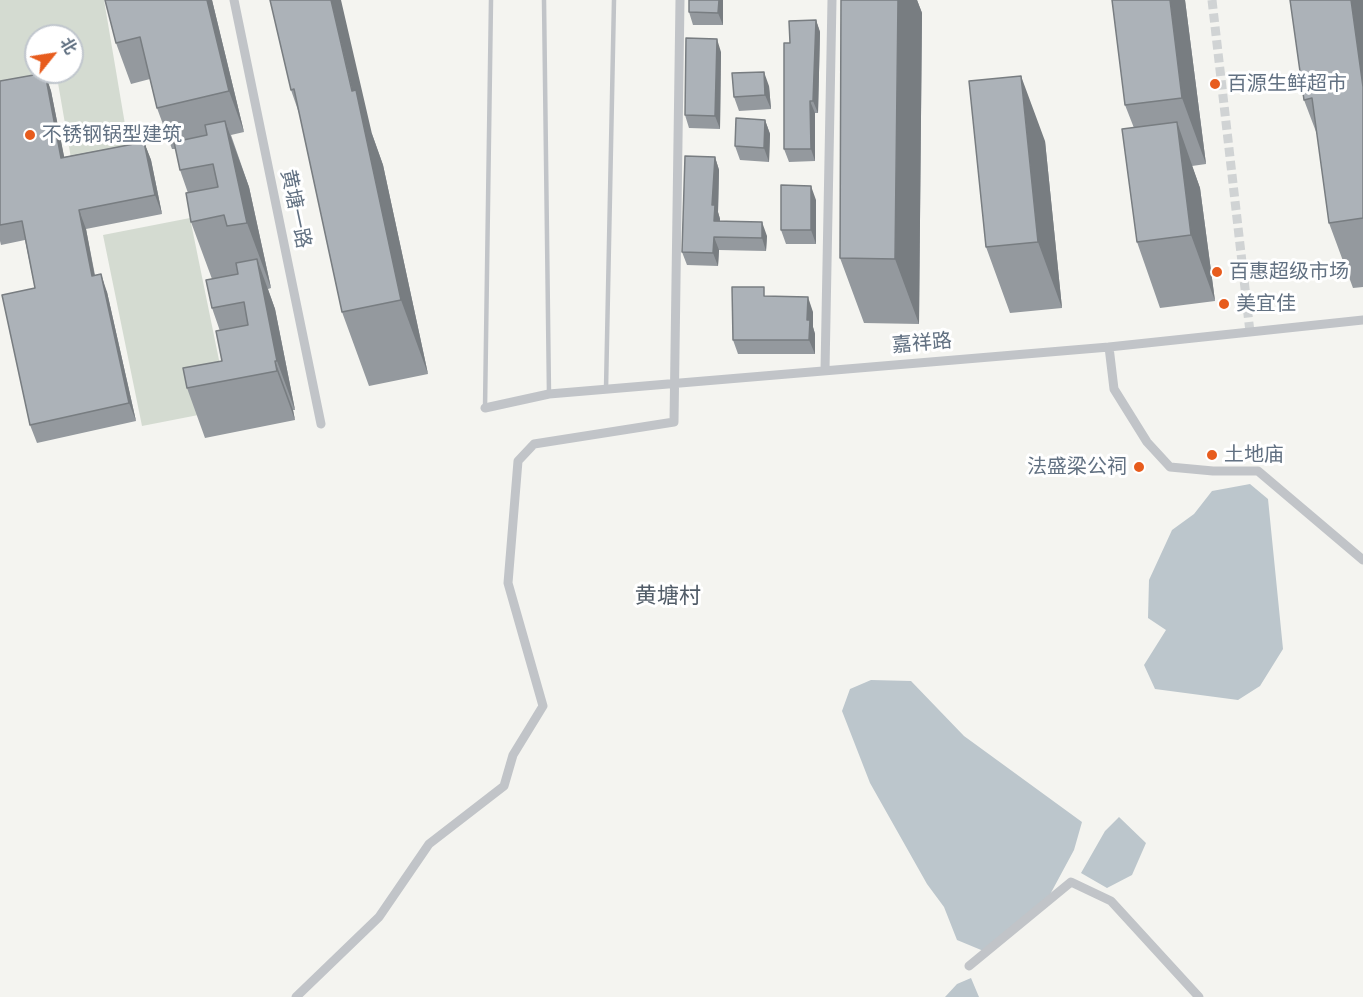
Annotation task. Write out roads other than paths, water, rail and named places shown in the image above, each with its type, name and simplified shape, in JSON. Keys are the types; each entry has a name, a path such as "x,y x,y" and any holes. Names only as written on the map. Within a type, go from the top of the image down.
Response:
{"street":[{"name":"黄塘一路","path":"234,0 321,424"},
{"path":"296,997 379,917 429,844 504,786 513,754 543,706 508,583 518,461 534,444 674,422 680,0"},
{"path":"825,370 832,0"},
{"name":"嘉祥路","path":"485,408 549,394 1109,347 1363,320"},
{"path":"1109,347 1114,389 1147,442 1170,467 1213,471 1258,471 1363,560"},
{"path":"969,966 1071,882 1111,901 1199,997"}],"lane":[{"path":"485,408 491,0"},
{"path":"544,0 549,394"},
{"path":"606,389 614,0"}],"tunnel":[{"path":"1212,0 1250,332"}],"place":[{"name":"百源生鲜超市","path":"1215,84"},
{"name":"不锈钢锅型建筑","path":"30,135"},
{"name":"百惠超级市场","path":"1217,272"},
{"name":"美宜佳","path":"1224,304"},
{"name":"土地庙","path":"1212,455"},
{"name":"法盛梁公祠","path":"1139,467"}],"district":[{"name":"黄塘村","path":"668,597"}]}
